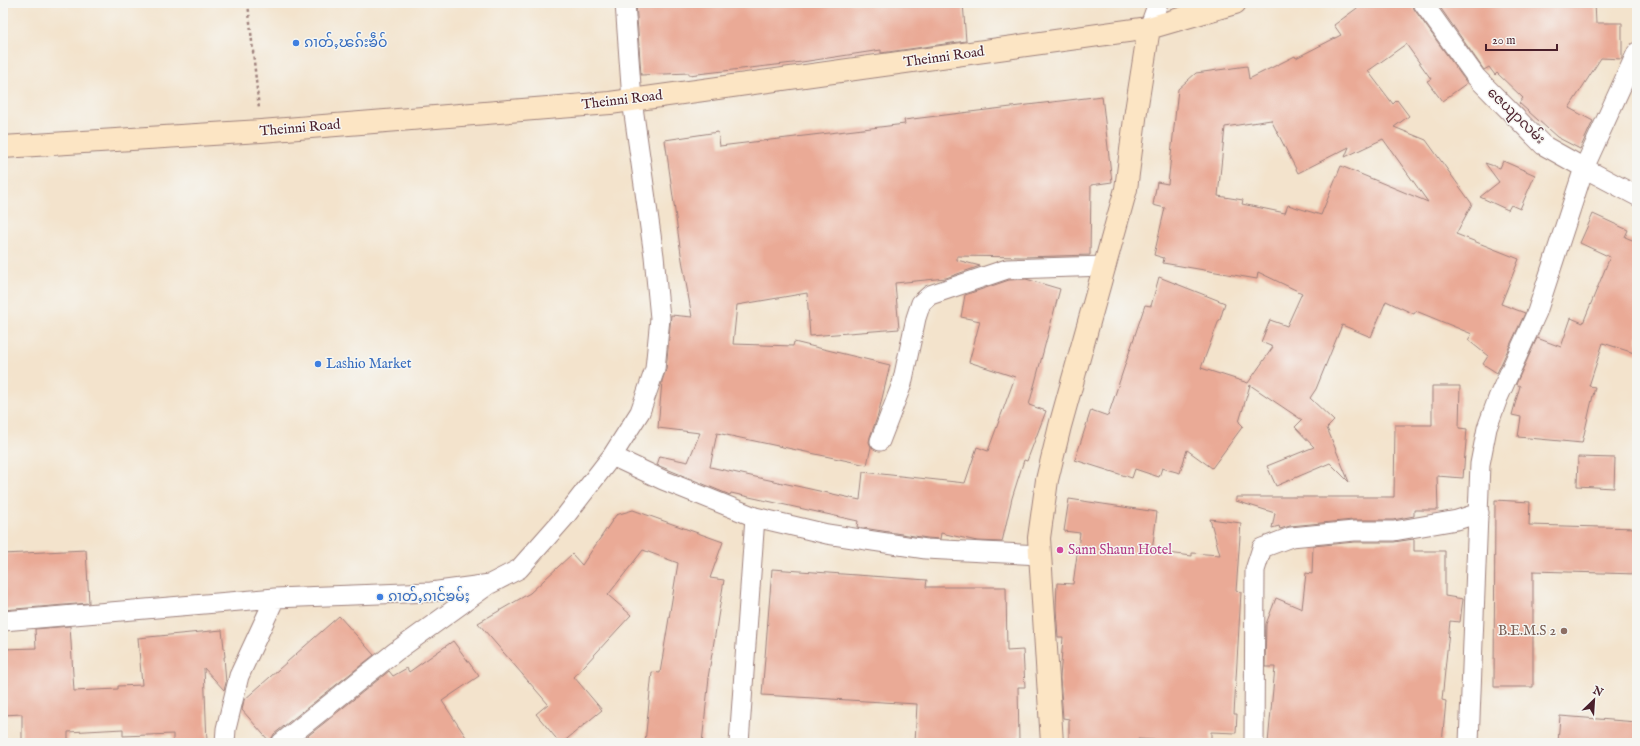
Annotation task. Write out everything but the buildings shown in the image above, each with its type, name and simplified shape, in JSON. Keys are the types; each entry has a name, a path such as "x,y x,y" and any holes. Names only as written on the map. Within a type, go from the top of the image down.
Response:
{"main road":[{"name":"Theinni Road","path":"3,147 261,131 632,100 1149,28 1235,3"},
{"path":"1052,743 1039,538 1047,480 1060,426 1106,266 1126,189 1149,28"}],"street":[{"path":"281,743 395,652 490,584 519,569 564,518 612,456 640,412 654,369 660,318 654,256 632,100 625,3"},
{"path":"1149,28 1158,3"},
{"name":"ဇေယျာလမ်း","path":"1423,3 1476,77 1543,145 1637,196"},
{"path":"1469,743 1480,464 1487,428 1498,398 1537,312 1584,168 1637,52"},
{"path":"880,441 902,384 916,318 921,303 930,294 1008,269 1106,266"},
{"path":"612,456 663,480 755,516 827,534 926,549 1040,555"},
{"path":"1254,743 1255,570 1262,548 1291,537 1354,531 1394,531 1457,520 1479,513"},
{"path":"739,743 755,516"},
{"path":"3,621 275,598 431,592 490,584"},
{"path":"225,743 226,730 239,676 275,598"}],"path":[{"path":"248,3 261,131"}],"place":[{"name":"ၵၢတ်ႇၽၵ်းၶဵဝ်","path":"296,43"},
{"name":"Lashio Market","path":"318,364"},
{"name":"Sann Shaun Hotel","path":"1060,550"},
{"name":"ၵၢတ်ႇၵၢင်ၶမ်ႈ","path":"380,597"},
{"name":"B.E.M.S 2","path":"1564,631"}]}
